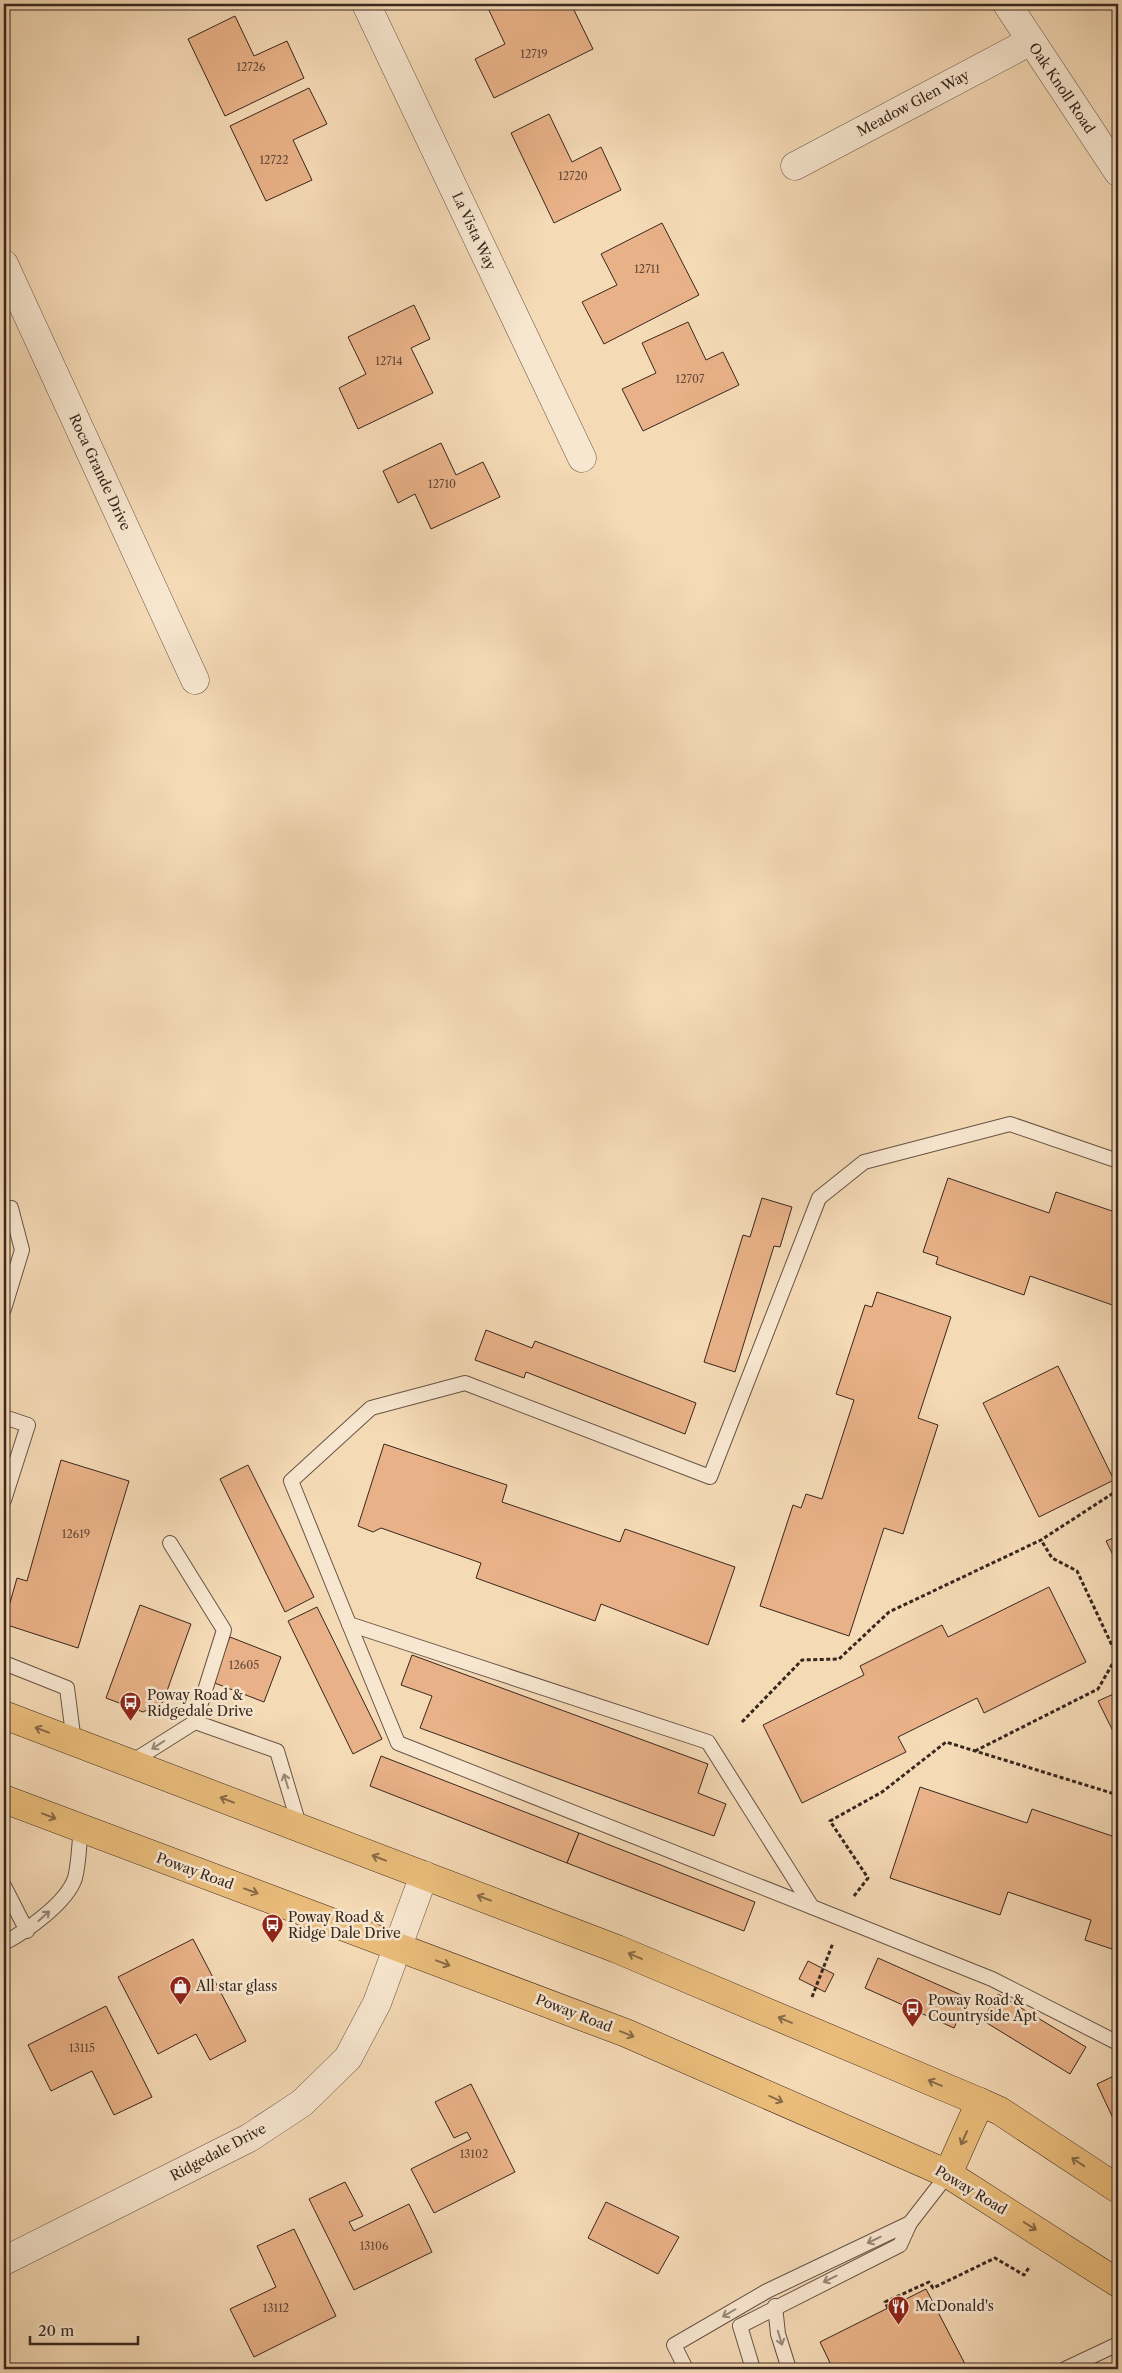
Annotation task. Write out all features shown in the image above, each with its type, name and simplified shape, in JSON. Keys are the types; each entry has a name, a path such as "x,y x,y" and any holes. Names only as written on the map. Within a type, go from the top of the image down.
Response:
{"main road":[{"path":"4,1715 617,1949 1000,2110 1118,2189"},
{"name":"Poway Road","path":"4,1798 626,2033 948,2174 1118,2283"},
{"path":"948,2174 980,2102"}],"street":[{"name":"La Vista Way","path":"366,4 582,458"},
{"name":"Oak Knoll Road","path":"1007,4 1118,172"},
{"name":"Meadow Glen Way","path":"796,166 1031,41"},
{"name":"Roca Grande Drive","path":"4,264 195,680"},
{"name":"Ridgedale Drive","path":"4,2262 249,2138 302,2102 348,2058 377,2003 424,1875"}],"lane":[{"path":"1118,1161 1010,1124 864,1162 819,1198 710,1477 465,1383 371,1408 291,1481 398,1743 992,1979 1118,2043"},
{"path":"4,1208 11,1208 22,1250 4,1309"},
{"path":"4,1417 28,1425 4,1500"},
{"path":"130,1764 195,1722 224,1630 170,1543"},
{"path":"349,1624 708,1742 812,1907"},
{"path":"4,1663 67,1688 74,1742"},
{"path":"195,1722 277,1751 300,1828"},
{"path":"4,1943 27,1931 56,1904 74,1880 81,1828"},
{"path":"4,1886 27,1931"},
{"path":"753,2369 740,2326 775,2306 900,2245 910,2223 948,2174"},
{"path":"686,2369 674,2345 767,2291 910,2223"},
{"path":"775,2306 778,2334 789,2369"},
{"path":"1065,2369 1118,2344"}],"path":[{"path":"742,1722 802,1660 839,1659 889,1612 1041,1540 1118,1490"},
{"path":"974,1751 1098,1690 1117,1656 1077,1571 1052,1558 1041,1540"},
{"path":"812,1998 853,1898 868,1878 830,1821 882,1792 946,1742 1118,1795"},
{"path":"888,2308 885,2302 929,2282 932,2288 995,2258 1024,2275 1031,2263"}],"building":[{"path":"486,4 571,4 593,49 494,98 475,59 505,44"},
{"path":"235,16 254,56 287,41 304,78 225,116 188,39"},
{"path":"309,88 327,124 293,140 312,180 266,201 230,126"},
{"path":"549,114 572,162 601,147 621,190 554,223 511,133"},
{"path":"662,223 699,295 604,344 582,302 617,285 601,254"},
{"path":"414,305 430,339 411,348 433,393 358,429 339,388 366,374 348,337"},
{"path":"688,322 706,360 723,352 739,385 643,431 622,389 656,373 642,343"},
{"path":"441,443 456,475 483,462 500,497 431,529 415,494 398,503 383,471"},
{"path":"948,1178 1049,1213 1056,1192 1118,1213 1118,1307 1030,1276 1024,1295 936,1264 938,1257 923,1252"},
{"path":"762,1198 792,1207 780,1247 774,1246 735,1372 704,1362 743,1235 750,1237"},
{"path":"877,1292 951,1317 918,1418 938,1425 903,1534 884,1528 849,1636 760,1606 793,1505 801,1508 806,1494 822,1499 854,1400 836,1394 865,1305 872,1307"},
{"path":"486,1330 532,1348 535,1341 696,1403 685,1434 526,1372 524,1378 475,1360"},
{"path":"1058,1366 1114,1480 1039,1517 983,1403"},
{"path":"384,1444 507,1485 502,1502 620,1542 625,1529 735,1567 708,1645 601,1604 595,1621 476,1578 481,1563 381,1528 373,1532 358,1526"},
{"path":"61,1460 129,1481 78,1648 4,1624 17,1578 27,1581"},
{"path":"248,1465 314,1597 285,1612 220,1479"},
{"path":"1118,1536 1118,1565 1106,1541"},
{"path":"1049,1587 1086,1662 984,1713 977,1698 898,1737 906,1752 802,1803 763,1725 864,1675 860,1666 942,1625 948,1637"},
{"path":"140,1605 191,1624 163,1702 143,1712 106,1698"},
{"path":"317,1607 382,1739 353,1754 288,1621"},
{"path":"230,1637 281,1657 264,1702 212,1682"},
{"path":"412,1655 708,1764 698,1793 726,1804 714,1836 420,1728 432,1696 401,1685"},
{"path":"1118,1692 1118,1741 1098,1701"},
{"path":"381,1756 579,1833 567,1863 370,1786"},
{"path":"920,1787 1027,1823 1032,1809 1118,1838 1118,1951 1085,1940 1091,1920 1008,1892 1000,1915 890,1878"},
{"path":"579,1833 755,1902 744,1931 567,1863"},
{"name":"All star glass","path":"193,1939 246,2041 210,2060 196,2034 158,2054 118,1977"},
{"path":"878,1958 968,1998 954,2028 865,1988"},
{"path":"808,1961 834,1974 825,1992 799,1979"},
{"path":"998,1994 1086,2047 1070,2074 982,2020"},
{"path":"106,2006 152,2097 114,2115 92,2071 51,2091 28,2045"},
{"path":"1118,2074 1118,2129 1097,2084"},
{"path":"471,2084 515,2172 434,2213 411,2169 471,2139 467,2132 454,2138 435,2102"},
{"path":"345,2182 363,2216 349,2222 354,2231 409,2204 432,2252 354,2290 309,2199"},
{"path":"606,2202 679,2237 658,2274 588,2238"},
{"path":"294,2229 336,2316 254,2357 230,2309 276,2287 257,2246"},
{"name":"McDonald's","path":"926,2289 965,2364 954,2369 833,2369 820,2342"}],"place":[{"name":"Poway Road & Ridgedale Drive","path":"131,1722"},
{"name":"Poway Road & Ridge Dale Drive","path":"272,1944"},
{"name":"All star glass","path":"180,2005"},
{"name":"Poway Road & Countryside Apt","path":"912,2027"},
{"name":"McDonald's","path":"899,2325"}]}
